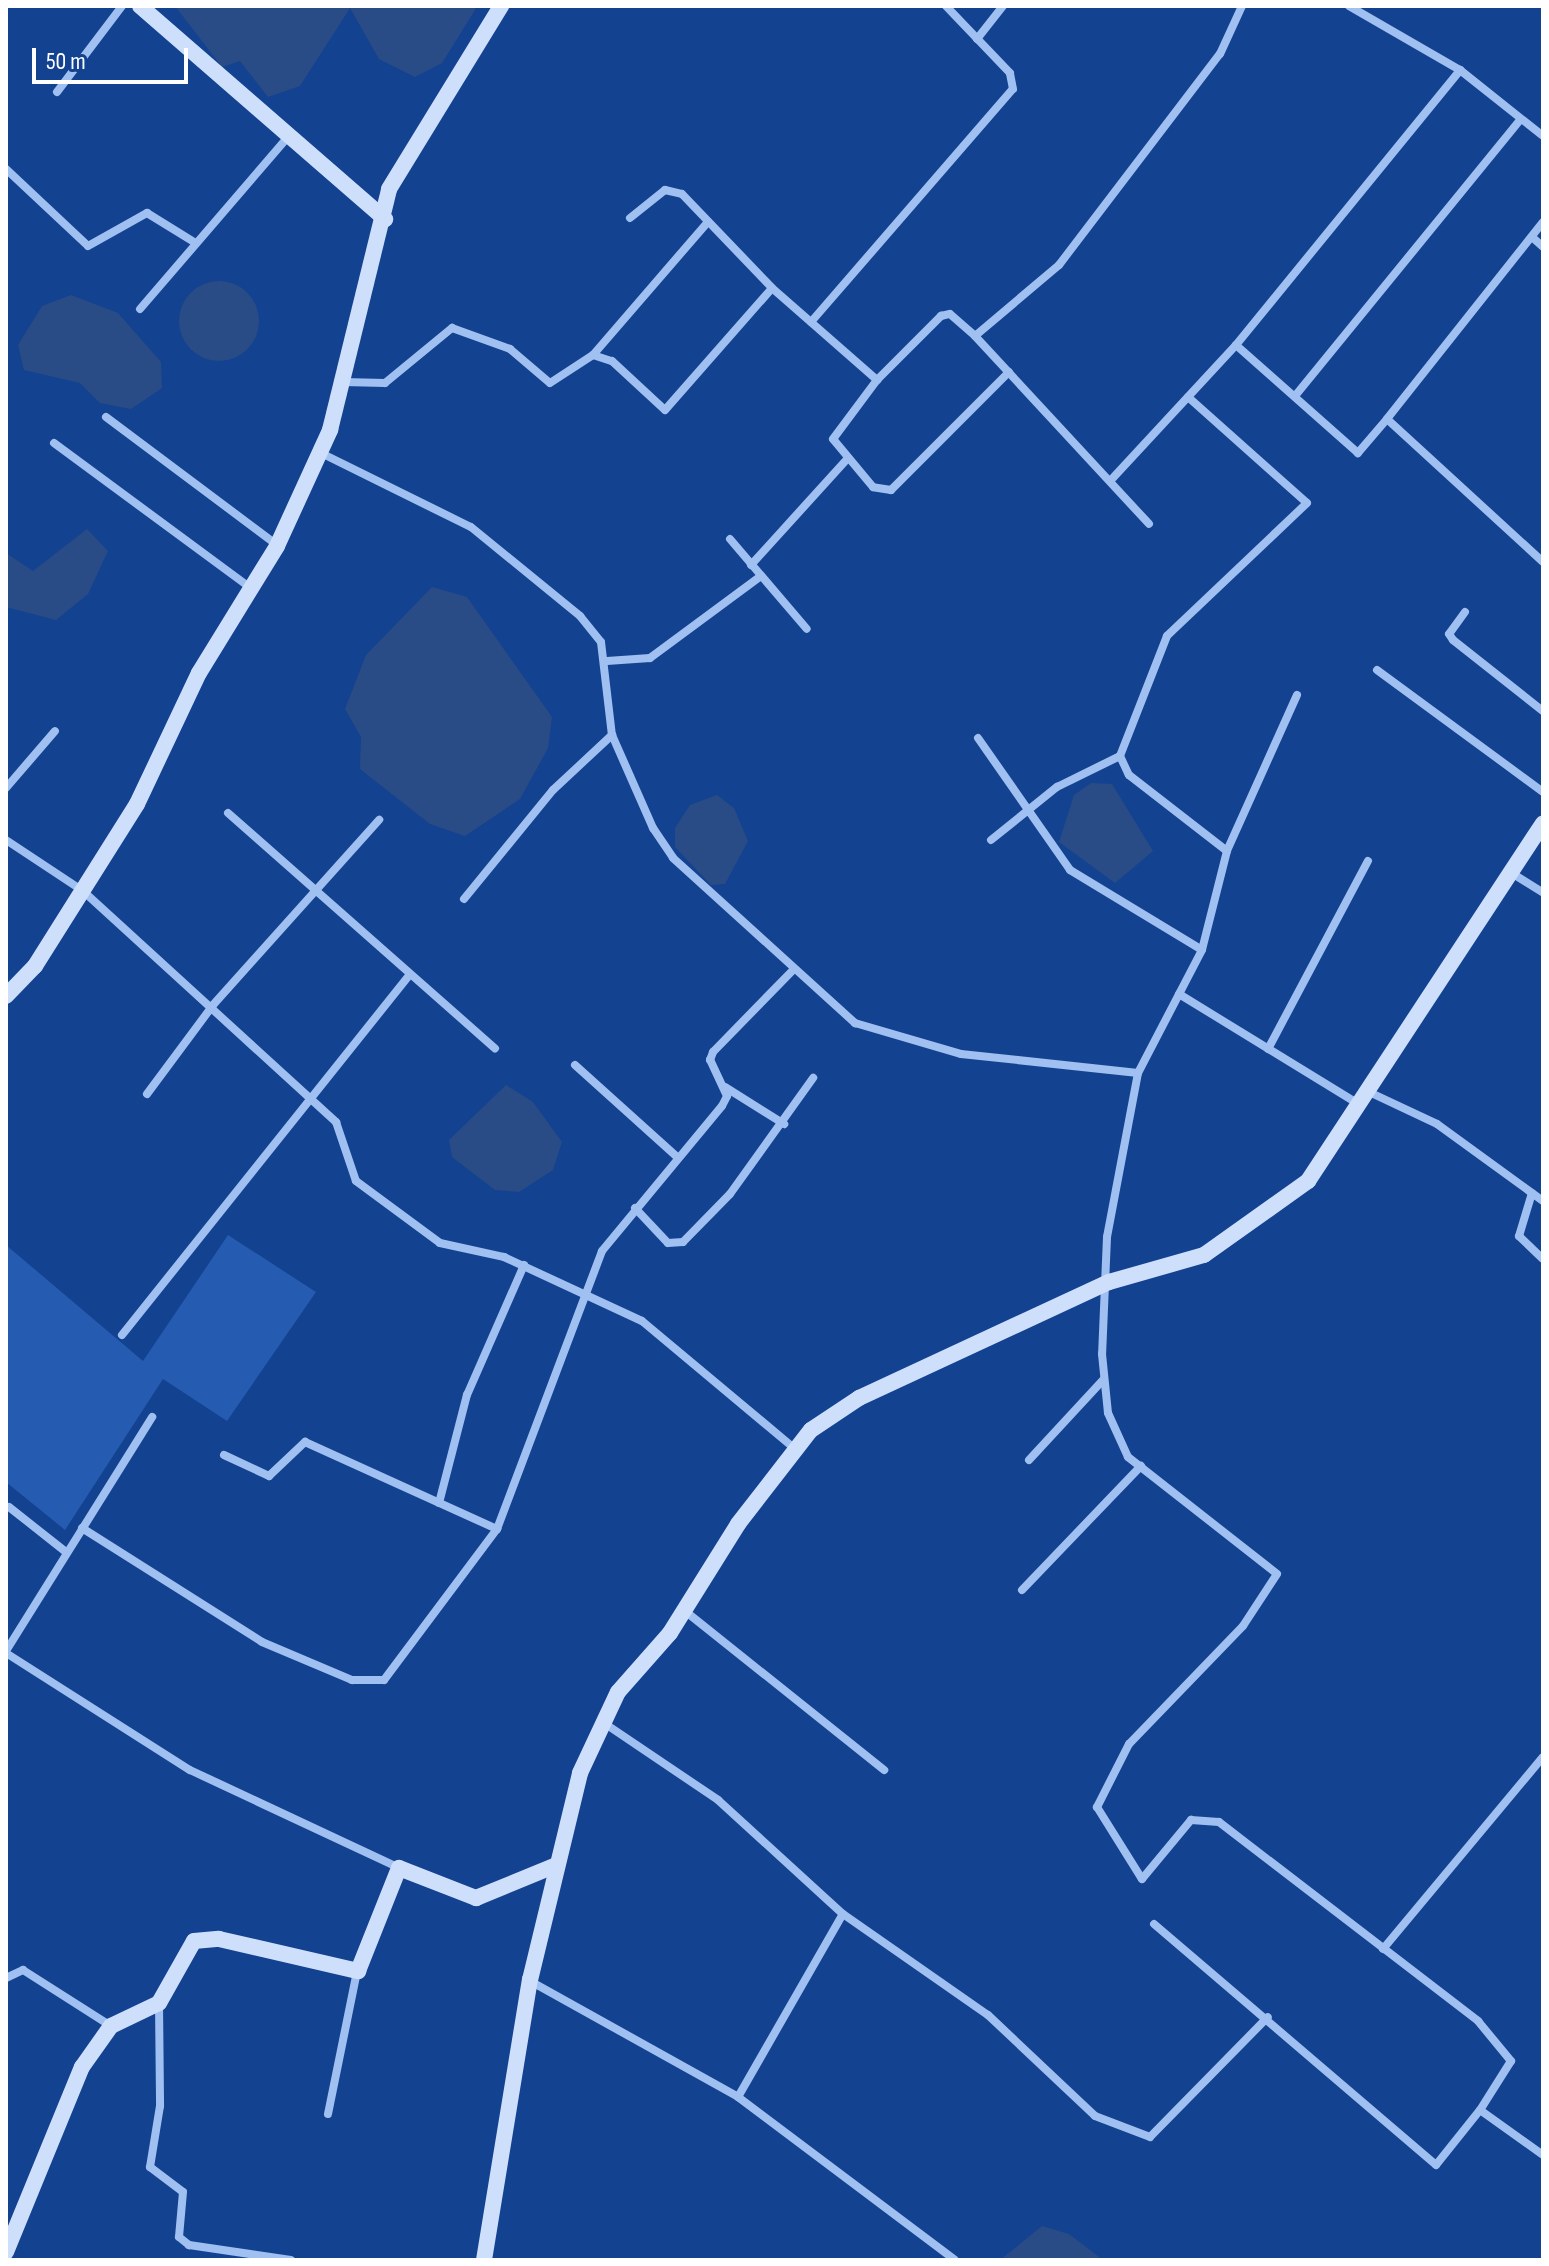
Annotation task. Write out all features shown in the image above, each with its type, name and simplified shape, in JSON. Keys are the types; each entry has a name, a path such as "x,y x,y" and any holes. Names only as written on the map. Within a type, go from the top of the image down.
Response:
{"street":[{"path":"57,92 122,6"},
{"path":"140,6 286,139 385,219"},
{"path":"6,996 35,966 83,891 277,546 321,453 343,382 385,219 389,189 501,6"},
{"path":"811,322 1013,89 1010,73 946,6"},
{"path":"977,39 1003,6"},
{"path":"975,336 1059,265 1220,54 1242,6"},
{"path":"1349,6 1460,70 1543,136"},
{"path":"1111,480 1236,345 1460,70"},
{"path":"1295,396 1521,119"},
{"path":"140,309 194,242 286,139"},
{"path":"6,169 88,246 147,213 194,242"},
{"path":"630,218 674,189 772,288 877,380"},
{"path":"343,382 385,383 452,328 510,349 550,383 593,355 708,222"},
{"path":"1236,345 1358,453 1543,222"},
{"path":"1532,237 1543,247"},
{"path":"593,355 612,361 665,410 772,288"},
{"path":"1009,372 891,490 873,487 848,458 833,432 877,380 946,314 975,336 1009,372 1111,480 1149,524"},
{"path":"991,840 1077,775 1120,756 1167,636 1307,503 1188,397"},
{"path":"106,417 277,546"},
{"path":"1387,419 1543,562"},
{"path":"54,443 251,589"},
{"path":"321,453 471,527 580,616 607,661 612,735 639,803 673,858 793,970 879,1034 961,1054 1138,1073"},
{"path":"751,565 848,458"},
{"path":"730,539 807,629"},
{"path":"607,661 650,658 761,576"},
{"path":"1465,612 1449,634 1453,640 1543,711"},
{"path":"1377,670 1543,792"},
{"path":"1154,1924 1268,2017 1436,2165 1480,2110 1511,2061 1478,2021 1219,1822 1191,1820 1142,1879 1117,1847 1097,1807 1129,1744 1243,1626 1277,1574 1128,1457 1108,1413 1104,1379 1109,1282 1107,1237 1138,1073 1202,950 1227,851 1297,695"},
{"path":"6,788 55,731"},
{"path":"464,899 553,790 612,735"},
{"path":"978,738 1032,809 1070,870 1202,950"},
{"path":"1120,756 1129,775 1227,851"},
{"path":"228,813 312,892 495,1048"},
{"path":"147,1094 213,1005 379,820"},
{"path":"484,2260 530,1980 554,1866 580,1773 618,1692 684,1610 794,1448 859,1398 1109,1282 1204,1255 1308,1181 1365,1099 1543,823"},
{"path":"6,840 83,891 213,1005 307,1094 342,1130 356,1181 440,1243 524,1265 586,1291 677,1347 794,1448"},
{"path":"1268,1049 1368,861"},
{"path":"1510,872 1543,893"},
{"path":"784,1124 725,1087 710,1060 713,1052 793,970"},
{"path":"122,1335 307,1094 409,975"},
{"path":"1179,994 1268,1049 1365,1099 1437,1124 1543,1201"},
{"path":"575,1065 676,1156"},
{"path":"635,1208 668,1243 683,1242 784,1124 813,1078"},
{"path":"82,1528 262,1642 370,1683 399,1667 497,1529 602,1251 676,1156 722,1106 725,1087"},
{"path":"1532,1193 1519,1236 1543,1259"},
{"path":"439,1503 467,1395 524,1265"},
{"path":"1029,1460 1104,1379"},
{"path":"152,1417 6,1652 190,1770 399,1868 476,1898 554,1866"},
{"path":"224,1455 269,1476 305,1442 497,1529"},
{"path":"1022,1590 1141,1466"},
{"path":"7,1508 66,1552"},
{"path":"684,1610 884,1770"},
{"path":"604,1723 718,1800 843,1914 988,2015 1095,2116 1150,2137 1268,2017"},
{"path":"1383,1949 1543,1757"},
{"path":"328,2114 358,1971 399,1868"},
{"path":"738,2097 843,1914"},
{"path":"291,2260 189,2245 179,2237 183,2192 150,2167 160,2106 159,2003 194,1941 219,1939 358,1971"},
{"path":"6,1978 23,1970 111,2026"},
{"path":"530,1980 738,2097 955,2260"},
{"path":"6,2252 46,2144 82,2067 111,2026 159,2003"},
{"path":"1480,2110 1543,2155"}],"shaded area":[{"path":"175,6 475,6 475,10 442,63 415,77 379,59 350,8 300,86 268,97 240,61 222,67"},
{"path":"219,281 234,284 247,293 256,306 259,321 256,336 247,349 234,358 219,361 204,358 191,349 182,336 179,321 182,306 191,293 204,284"},
{"path":"71,295 118,313 161,362 162,388 131,409 100,403 80,383 24,370 18,345 42,306"},
{"path":"87,529 108,551 88,594 56,620 6,607 6,553 33,571"},
{"path":"432,587 467,597 552,717 548,748 520,799 465,836 430,824 360,769 361,737 345,709 366,655"},
{"path":"1091,783 1112,784 1153,851 1115,883 1059,842 1074,795"},
{"path":"717,795 734,808 748,841 725,884 711,885 675,847 675,828 690,805"},
{"path":"506,1085 533,1102 562,1142 553,1170 519,1192 495,1190 452,1157 449,1140"},
{"path":"228,1235 316,1292 227,1421 163,1379 65,1530 6,1482 6,1245 143,1361"},
{"path":"1042,2226 1069,2234 1103,2260 1000,2260"}]}
